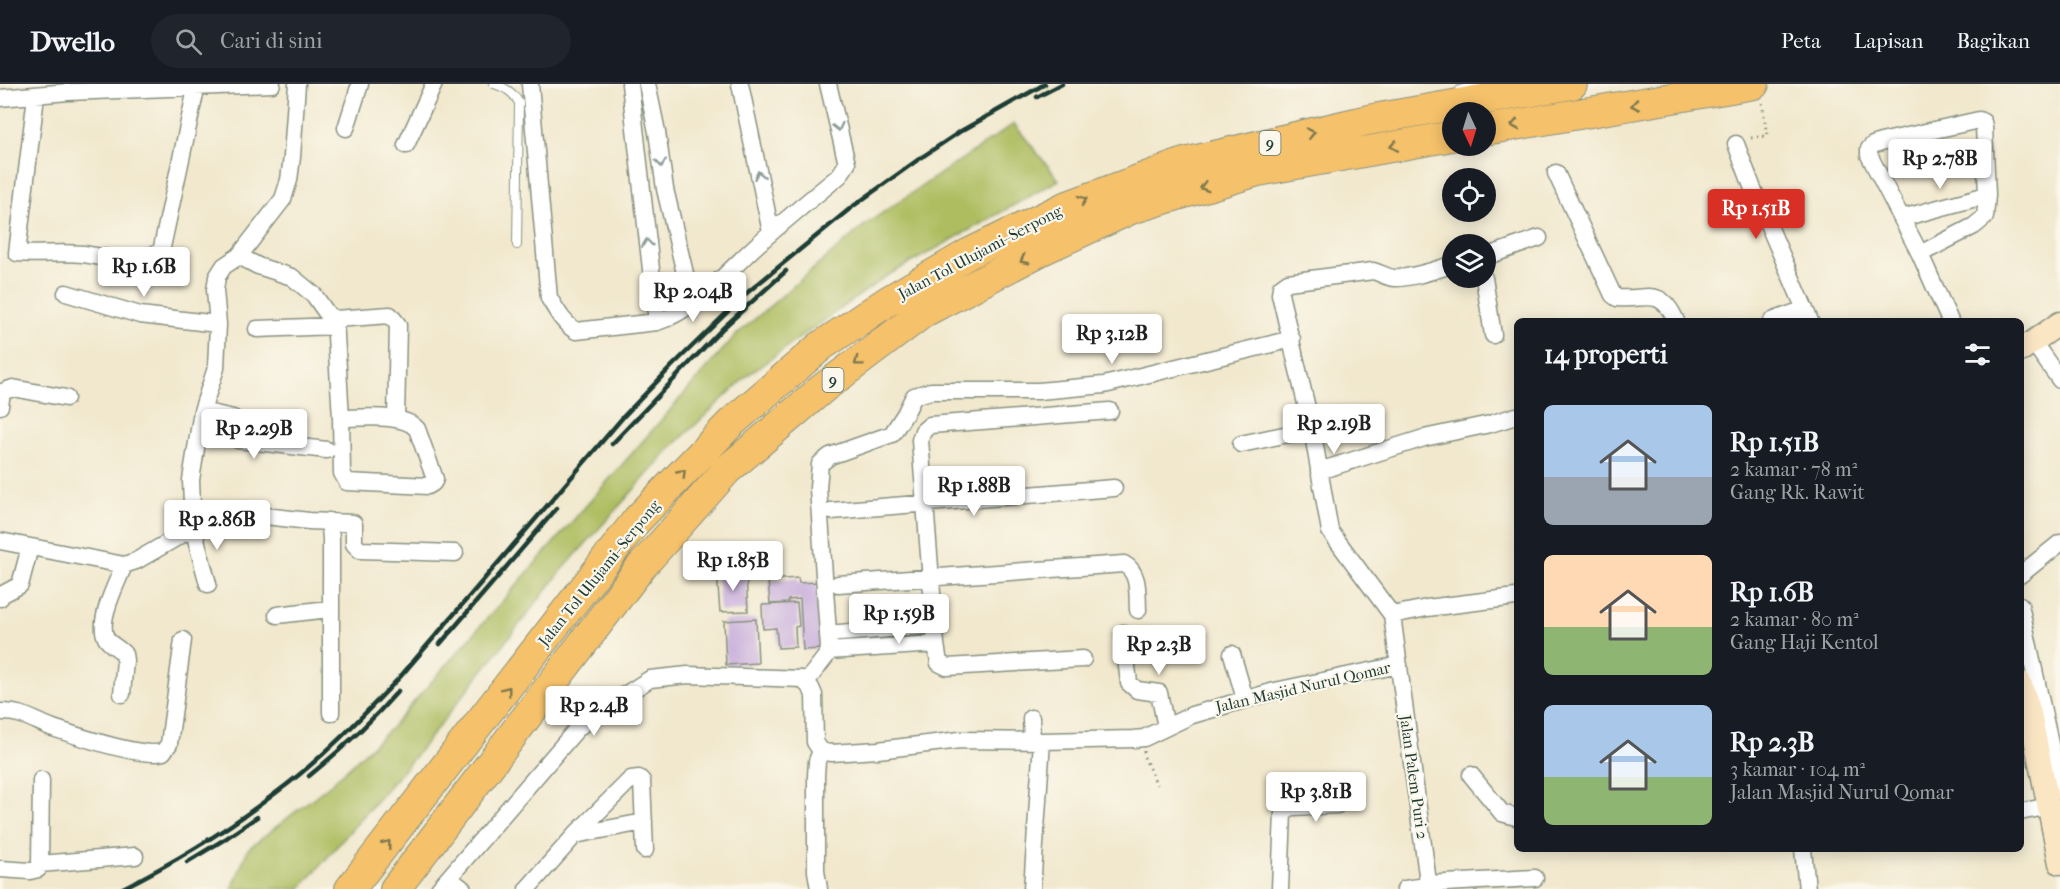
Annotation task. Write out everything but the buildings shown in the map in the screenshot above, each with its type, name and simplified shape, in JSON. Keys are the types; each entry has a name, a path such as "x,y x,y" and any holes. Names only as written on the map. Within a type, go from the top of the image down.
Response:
{"highway":[{"name":"Jalan Tol Ulujami–Serpong","path":"350,889 637,520 731,423 821,346 888,300 968,255 1065,207 1184,163 1368,120 1572,84"},
{"path":"1496,128 1757,89"},
{"name":"Jalan Tol Ulujami–Serpong","path":"395,889 641,567 727,470 822,388 924,312 1042,250 1131,209 1258,171 1442,138"}],"street":[{"path":"0,98 36,96 63,88 196,89 264,84"},
{"path":"208,584 193,528 190,480 202,411 216,368 218,324 215,290 217,277 224,266 239,256 283,199 289,180 297,84"},
{"path":"346,128 360,84"},
{"path":"406,145 434,84"},
{"path":"530,84 549,298 567,326 576,331 668,319 692,303 771,232 839,176 847,164 828,84"},
{"path":"630,84 657,322"},
{"path":"647,84 657,132 664,189 692,303"},
{"path":"740,84 771,232"},
{"path":"36,96 17,253 83,254 119,261 140,260 160,252 196,89"},
{"path":"633,108 650,105"},
{"path":"1920,254 1983,220 1986,213 1987,195 1984,126 1979,120 1873,145 1869,149 1869,155 1920,254 1949,318"},
{"path":"1736,144 1807,315 1790,318"},
{"path":"1556,173 1613,295 1624,299 1648,296 1660,300 1671,309 1675,318"},
{"path":"641,193 664,189"},
{"path":"1902,218 1987,195"},
{"path":"1496,253 1539,238"},
{"path":"239,256 258,266 292,277 314,295 335,322 342,473 347,482 428,486 433,483 435,479 417,429 412,423 396,419 341,418"},
{"path":"1442,268 1394,278 1385,273 1373,272 1288,282 1281,287 1280,294 1312,429 1330,531 1392,615 1427,608 1514,597"},
{"path":"1486,288 1493,335"},
{"path":"66,294 140,315 218,324"},
{"path":"257,329 390,315 398,325 396,419"},
{"path":"2060,323 2029,350 2060,380"},
{"path":"806,682 828,651 818,488 820,464 830,456 892,434 914,396 931,391 1039,391 1104,385 1292,339"},
{"path":"0,406 2,392 10,388 66,398"},
{"path":"202,411 233,418 238,440 327,450"},
{"path":"1083,659 947,667 939,663 920,440 923,431 930,425 1110,411"},
{"path":"1319,471 1424,438 1514,417"},
{"path":"1241,444 1312,429"},
{"path":"831,511 1114,488"},
{"path":"0,541 124,565 136,561 193,528 247,514 354,524 354,544 360,550 455,554"},
{"path":"329,521 331,538 329,609 331,713"},
{"path":"2024,572 2060,543"},
{"path":"0,598 20,585 30,547"},
{"path":"838,584 1124,564 1135,576 1138,610"},
{"path":"122,694 124,654 107,640 104,632 104,617 124,565"},
{"path":"277,615 329,609"},
{"name":"Jalan Masjid Nurul Qomar","path":"821,751 878,750 960,740 1037,741 1144,738 1192,715 1245,699 1399,664 1392,615"},
{"path":"828,634 934,625"},
{"path":"2024,628 2054,798 2060,863"},
{"path":"1123,633 1129,683 1137,690 1159,693 1166,727"},
{"path":"0,711 14,711 52,727 124,748 154,754 163,752 169,744 183,640"},
{"path":"828,651 936,644"},
{"path":"1232,654 1245,699"},
{"name":"Jalan Palem Puri 2","path":"1399,664 1420,887"},
{"path":"463,889 444,883 576,730 590,717 650,679 664,676 699,675 792,678 806,682 814,695 815,742 821,751 816,776 816,872 819,889"},
{"path":"2024,694 2054,798"},
{"path":"1030,718 1037,741 1032,889"},
{"path":"1471,775 1502,813 1514,816"},
{"path":"527,889 575,835 631,779 639,778 642,781 645,850"},
{"path":"0,869 30,871 38,868 40,864 41,780"},
{"path":"2024,810 2054,798"},
{"path":"1280,889 1283,812 1292,807 1337,804"},
{"path":"575,835 644,822"},
{"path":"1803,852 1807,889"},
{"path":"40,864 135,856"},
{"path":"1420,887 1535,879"}],"lane":[{"path":"494,84 506,88 515,95 519,103 517,245"},
{"path":"1456,91 1478,84"},
{"path":"1368,120 1434,98"}],"path":[{"path":"1757,89 1767,136"},
{"path":"1144,738 1144,757 1157,785"}],"green space":[{"path":"1014,124 1059,180 885,277 748,375 671,448 563,569 416,755 300,889 232,889 248,849 331,784 391,728 735,336 866,224"}],"railway":[{"path":"121,889 221,832 259,806 310,766 341,737 400,677 624,416 748,292 852,207 919,159 961,131 1045,84"},
{"path":"1037,97 1062,84"},
{"path":"612,444 723,328 786,271"},
{"path":"440,644 557,508"},
{"path":"309,776 377,714 398,691"},
{"path":"187,862 257,817"}]}
